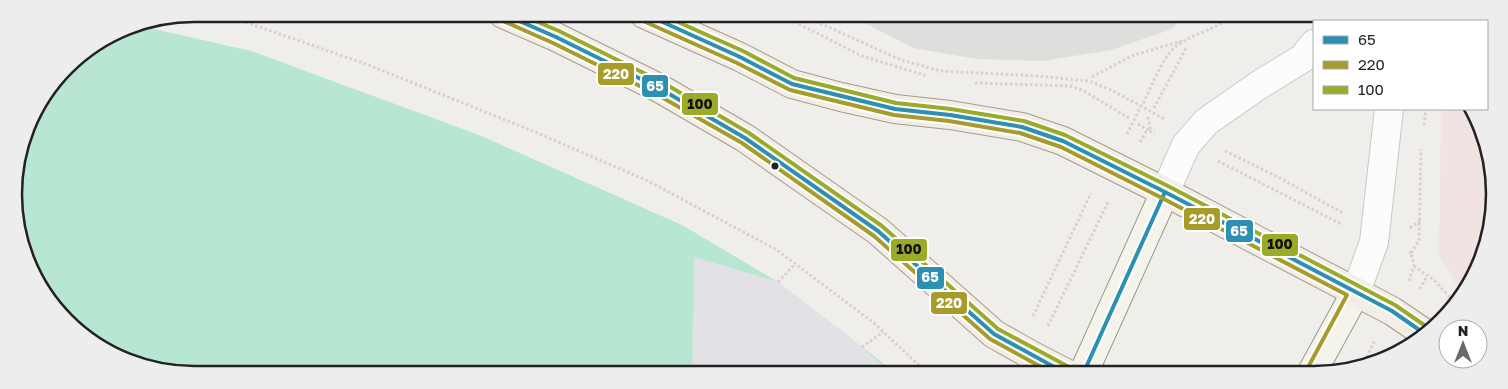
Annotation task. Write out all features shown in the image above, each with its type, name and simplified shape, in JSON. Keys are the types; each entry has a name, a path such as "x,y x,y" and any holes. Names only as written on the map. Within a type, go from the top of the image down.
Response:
{"main road":[{"path":"521,22 659,88 745,138 878,231 994,334 1052,366"},
{"path":"662,22 740,57 792,84 895,110 950,115 1022,127 1063,141 1165,192 1392,311 1420,330"},
{"path":"1087,366 1165,192"},
{"path":"1315,366 1356,292"}],"street":[{"path":"1165,192 1186,145 1206,122 1251,90 1303,58 1313,45"},
{"path":"1356,292 1374,242 1389,110"}],"path":[{"path":"245,22 366,64 535,132 648,182 777,250 883,332 919,366"},
{"path":"795,22 862,56 935,78"},
{"path":"817,22 901,60 941,71 1038,76 1089,81 1111,90 1168,121"},
{"path":"1124,139 1167,57 1176,47 1226,22"},
{"path":"1092,77 1131,56 1188,40"},
{"path":"1154,108 1186,48"},
{"path":"973,82 1071,86 1084,91 1129,118"},
{"path":"1084,91 1087,86"},
{"path":"1424,127 1426,110"},
{"path":"1148,117 1150,132"},
{"path":"1138,124 1150,132"},
{"path":"1138,145 1146,132 1156,131"},
{"path":"1411,253 1419,240 1422,141"},
{"path":"1216,147 1276,176 1344,213"},
{"path":"1209,157 1349,228"},
{"path":"1032,318 1093,190"},
{"path":"1048,326 1110,199"},
{"path":"778,282 795,264"},
{"path":"1407,286 1414,266 1434,280 1451,298"},
{"path":"1417,296 1426,276"},
{"path":"862,347 883,332"},
{"path":"1366,358 1377,336"},
{"path":"1385,351 1389,344"}],"shaded area":[{"path":"863,22 1178,22 1172,29 1111,50 1043,61 977,59 913,48"},
{"path":"1441,110 1463,110 1480,150 1486,194 1484,217 1480,239 1468,271 1458,288 1439,256"},
{"path":"694,257 778,282 862,347 883,366 692,366"}],"green space":[{"path":"150,28 251,51 479,135 682,225 778,282 885,366 194,366 161,363 118,349 90,331 58,299 46,280 32,250 24,217 22,194 28,150 40,118 58,90 81,65 99,51 118,40"}],"transit line":[{"name":"220","path":"506,22 553,43 656,94 742,143 874,236 990,339 1039,366"},
{"name":"65","path":"521,22 659,88 745,138 878,231 994,334 1052,366"},
{"name":"100","path":"538,22 662,82 749,133 882,226 998,329 1067,366"},
{"name":"220","path":"645,22 737,63 790,90 894,115 949,121 1020,133 1061,147 1162,198 1347,295 1309,366"},
{"name":"65","path":"663,22 740,57 792,84 895,109 950,115 1022,127 1063,141 1165,192 1392,311 1419,330"},
{"name":"100","path":"678,22 743,51 794,78 896,103 951,109 1024,121 1065,135 1168,186 1395,305 1425,326"},
{"name":"65","path":"1087,366 1165,192"}]}
